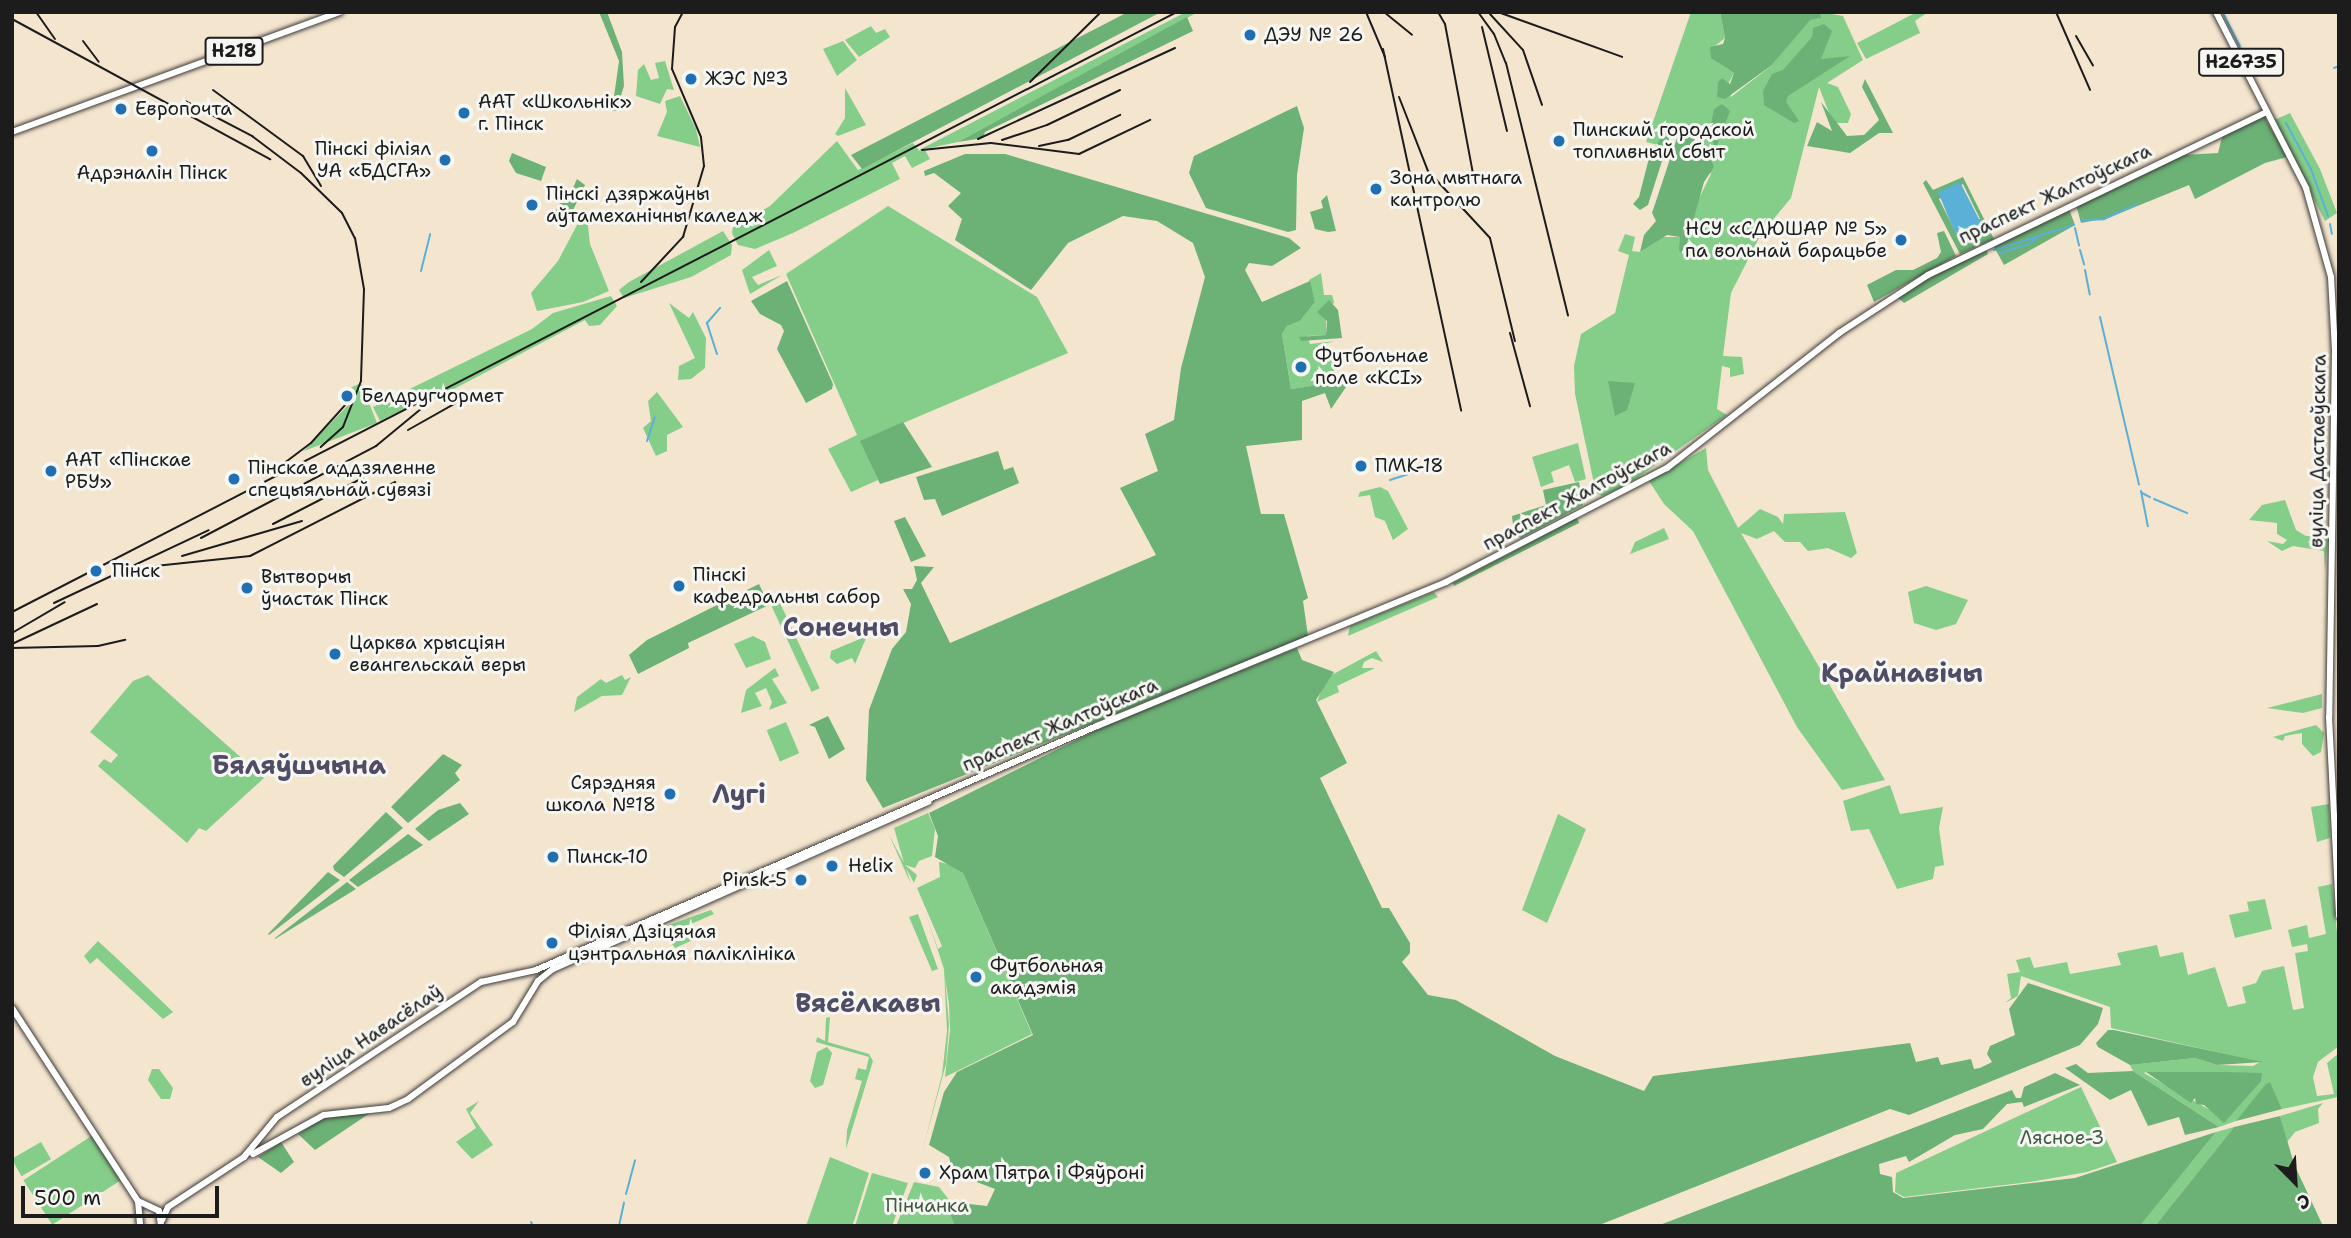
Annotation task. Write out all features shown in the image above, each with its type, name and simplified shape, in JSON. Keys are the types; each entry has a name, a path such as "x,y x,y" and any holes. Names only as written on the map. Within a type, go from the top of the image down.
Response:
{"main road":[{"name":"Н218","path":"12,132 340,12"},
{"name":"вуліца Дастаеўскага","path":"2216,12 2309,195 2331,277 2335,317 2329,717 2339,916"},
{"name":"праспект Жалтоўскага","path":"533,971 556,965 935,796 1439,586 1578,516 1676,461 1850,324 1928,275 2267,112"},
{"path":"138,1201 153,1207 168,1207 244,1157 324,1115 388,1108 408,1099 513,1022 538,981 556,965"},
{"path":"533,971 538,981"},
{"name":"вуліца Навасёлаў","path":"244,1157 278,1117 473,986 492,977 533,971"},
{"path":"12,1008 138,1201 140,1226"},
{"path":"138,1216 153,1207"},
{"path":"153,1207 161,1224"},
{"path":"161,1224 168,1207"}],"green space":[{"path":"599,12 607,12 622,52 624,86 616,111 612,111 619,61"},
{"path":"1128,12 1161,12 862,169 851,155"},
{"path":"1186,12 1198,12 958,142 916,151 925,150 930,159 912,168 905,156 892,163 900,179 793,233 755,249 738,245 732,233 733,227 770,206 837,141 858,170 913,143 919,150"},
{"path":"1691,12 1720,12 1725,38 1715,46 1719,63 1734,73 1728,84 1731,97 1772,65 1809,20 1820,18 1820,12 1843,16 1863,60 1827,83 1838,87 1851,114 1848,123 1833,123 1819,87 1791,198 1761,234 1731,293 1723,356 1742,357 1744,374 1730,377 1730,368 1722,366 1717,409 1727,415 1627,485 1602,496 1596,493 1575,394 1574,366 1581,334 1615,313 1629,255 1618,251 1625,234 1635,237 1632,251 1640,252 1662,237 1680,237 1711,174 1684,136 1661,137 1658,145 1646,142"},
{"path":"1720,12 1820,12 1821,18 1810,20 1772,65 1725,99 1717,97 1718,82 1722,78 1730,84 1734,73 1711,58 1710,47 1723,44 1725,38"},
{"path":"1917,12 1928,12 1915,21 1920,33 1866,59 1857,43"},
{"path":"1187,17 1193,31 985,132 983,138 958,142"},
{"path":"1824,24 1832,31 1821,59 1850,56 1788,96 1786,102 1799,121 1794,123 1764,105 1763,91 1772,74 1783,70 1812,37 1813,28"},
{"path":"871,26 876,33 885,29 890,37 859,57 845,40"},
{"path":"843,41 857,60 837,76 823,49"},
{"path":"665,61 674,90 667,89 660,104 636,96 638,70 644,64 651,80 659,78 655,63"},
{"path":"1865,79 1893,133 1879,133 1850,153 1807,146 1817,122 1832,131 1821,102 1847,136 1864,135 1879,120 1862,87"},
{"path":"845,88 866,125 838,136 835,134 845,118"},
{"path":"680,96 696,129 700,147 657,136 667,112 665,101"},
{"path":"1722,104 1730,111 1716,148 1709,136 1714,109"},
{"path":"1297,106 1304,128 1297,175 1296,230 1288,232 1206,208 1189,173 1194,156"},
{"path":"2290,113 2320,169 2337,213 2325,221 2274,120"},
{"path":"2264,116 2287,157 2265,163 2195,199 2189,185 2108,218 2081,223 2076,205 2183,155 2218,153 2222,137"},
{"path":"1670,136 1648,205 1640,210 1633,204 1639,197 1649,158 1661,137"},
{"path":"1696,136 1703,141 1714,167 1704,182 1684,253 1679,251 1680,237 1667,235 1640,252 1644,235 1656,221 1652,213 1677,138"},
{"path":"512,153 546,167 541,181 516,173 509,161"},
{"path":"965,154 1005,154 1289,238 1301,248 1272,266 1249,263 1245,270 1262,302 1310,281 1315,302 1300,321 1287,326 1282,334 1291,389 1345,381 1346,387 1331,409 1325,393 1302,401 1302,440 1246,446 1261,514 1284,514 1308,598 1303,601 1308,636 883,808 866,780 869,710 892,649 906,632 911,604 903,589 912,589 917,580 914,566 934,567 921,583 950,643 1156,555 1120,488 1158,471 1145,434 1174,420 1181,368 1205,277 1193,243 1157,221 1123,216 1068,243 1031,290 955,240 962,219 948,206 961,193 934,173 925,176 924,171"},
{"path":"1963,177 1994,239 1960,254 1923,183 1926,180 1933,190","holes":["1963,184 1980,219 1956,233 1939,199"]},
{"path":"577,179 585,185 566,225 551,219 560,203 566,203"},
{"path":"1327,195 1336,231 1315,229 1310,212 1323,208 1321,201"},
{"path":"888,206 1037,297 1068,353 861,441 878,480 851,492 828,449 857,435 786,274"},
{"path":"586,208 590,244 609,291 583,302 537,311 531,293 558,261"},
{"path":"2069,209 2075,225 2004,265 1993,245"},
{"path":"723,231 732,245 731,255 691,277 624,298 619,290 629,282"},
{"path":"1944,231 1956,256 1874,302 1867,285 1896,270 1913,270 1937,258 1941,252 1937,233"},
{"path":"1985,248 1988,254 1904,303 1896,296"},
{"path":"769,250 777,266 752,277 758,285 782,275 750,294 742,270"},
{"path":"1321,273 1324,295 1332,295 1334,302 1326,319 1326,335 1307,336 1310,344 1336,341 1318,345 1324,359 1332,358 1336,383 1291,389 1282,334 1287,326 1300,321 1315,302 1309,280"},
{"path":"787,281 833,384 832,389 806,403 777,349 784,331 781,325 760,314 751,301"},
{"path":"611,296 617,306 600,325 589,326 585,320 429,402 426,398 380,421 373,407 532,329 553,313"},
{"path":"1329,300 1338,310 1342,338 1301,341 1299,337 1326,335 1327,321 1317,312"},
{"path":"669,303 689,318 693,312 706,338 705,368 691,379 678,380 679,366 695,358"},
{"path":"1608,381 1635,383 1627,410 1615,416"},
{"path":"361,383 377,423 304,451 351,402 350,388"},
{"path":"657,392 683,427 667,435 667,451 656,456 643,428 651,421 648,401"},
{"path":"903,422 932,467 880,484 860,441"},
{"path":"1578,443 1586,479 1575,482 1569,465 1551,472 1554,482 1541,487 1532,457"},
{"path":"1706,448 1708,470 1738,528 1760,509 1778,517 1783,524 1784,514 1845,512 1857,553 1851,558 1828,548 1808,551 1800,542 1785,542 1774,531 1757,539 1741,533 1885,780 1842,790 1797,727 1693,531 1664,504 1649,481"},
{"path":"998,451 1004,470 1013,467 1019,483 942,516 935,499 924,500 916,477"},
{"path":"1579,482 1583,505 1521,538 1514,534 1512,516 1546,505 1543,490"},
{"path":"1380,487 1388,491 1408,529 1393,540 1385,521 1375,517 1370,495 1358,497 1360,492"},
{"path":"2285,500 2296,530 2306,536 2328,536 2325,572 2324,551 2293,546 2282,551 2267,541 2283,544 2287,540 2277,534 2277,523 2249,520 2262,505"},
{"path":"905,517 926,556 911,562 894,521"},
{"path":"1577,518 1579,523 1454,586 1453,583"},
{"path":"1664,528 1669,539 1630,554 1635,542"},
{"path":"759,584 769,605 688,643 689,648 638,674 629,655 647,640"},
{"path":"1926,586 1968,600 1956,624 1936,630 1914,623 1908,592"},
{"path":"1434,592 1438,597 1348,636 1350,626"},
{"path":"780,603 820,688 812,692 772,607"},
{"path":"753,636 765,642 771,659 746,668 734,644"},
{"path":"867,636 855,664 852,658 837,664 830,658 831,651"},
{"path":"1297,648 1302,660 1334,672 1316,700 1347,763 1320,778 1382,908 1389,908 1410,943 1410,953 1402,962 1428,995 1456,1000 1555,1056 1644,1091 1653,1076 1910,1043 1916,1062 1938,1057 1941,1065 1971,1059 1974,1069 1992,1062 1987,1054 1990,1046 2015,1035 2009,1009 2028,983 2103,1008 2098,1024 2080,1045 1909,1115 1890,1109 1597,1226 955,1226 950,1213 960,1203 987,1206 995,1189 953,1173 949,1157 929,1145 944,1092 957,1072 1033,1035 963,873 935,857 938,836 929,813 1119,719"},
{"path":"1376,651 1383,662 1372,658 1364,662 1362,668 1375,668 1337,686 1339,692 1317,702 1326,678"},
{"path":"775,668 779,676 772,679 787,703 769,710 772,702 766,688 755,693 762,706 741,713 746,690"},
{"path":"148,675 264,778 206,831 199,828 187,843 98,766 104,759 111,763 118,755 90,732 133,681"},
{"path":"622,675 625,680 631,677 622,695 602,696 574,712 577,697 601,679 606,683"},
{"path":"2322,694 2322,708 2303,713 2267,708"},
{"path":"828,716 845,749 829,759 815,727 809,725"},
{"path":"786,722 799,753 780,762 767,730"},
{"path":"2316,725 2324,733 2321,752 2313,756 2302,744 2302,733 2285,736 2283,741 2273,737"},
{"path":"443,754 462,765 455,773 460,780 408,823 391,807"},
{"path":"1890,785 1900,814 1943,807 1939,828 1944,865 1935,867 1933,879 1897,889 1869,829 1851,831 1843,801"},
{"path":"460,803 469,814 429,841 415,829 438,810"},
{"path":"2329,804 2330,838 2317,842 2311,807"},
{"path":"386,812 403,828 344,877 334,870 333,866"},
{"path":"928,813 935,829 932,856 919,861 915,868 905,865 917,875 914,883 906,868 911,884 889,835 904,863 894,828"},
{"path":"1558,814 1586,829 1547,923 1522,910"},
{"path":"408,834 423,845 358,887 349,880"},
{"name":"Футбольная акадэмія","path":"939,862 957,866 963,873 1032,1034 945,1077 950,1030 945,978 949,1024 946,1064 922,1152 942,1075 947,1031 944,969 925,911 938,949 942,946 917,888 940,877"},
{"path":"328,872 340,880 269,935 268,934"},
{"path":"347,882 356,889 275,939 275,938"},
{"path":"2332,884 2339,952 2339,1046 2318,1062 2313,1077 2317,1096 2334,1094 2327,1063 2339,1053 2338,1097 2282,1109 2270,1083 2236,1121 2219,1127 2133,1071 2130,1065 2195,1058 2217,1065 2253,1066 2260,1062 2111,1028 2110,1007 2021,976 2018,996 2005,1003 2011,998 2007,974 2020,972 2016,960 2030,957 2034,968 2067,962 2070,974 2121,965 2117,953 2157,945 2160,957 2183,952 2188,975 2215,967 2228,1007 2246,1003 2242,987 2256,983 2262,971 2284,966 2293,1010 2304,1008 2295,953 2308,951 2307,944 2292,947 2288,930 2307,925 2309,938 2326,934 2318,887","holes":["2144,1073 2262,1074 2210,1110"]},
{"path":"2265,899 2272,929 2235,938 2229,915 2249,911 2247,902"},
{"path":"711,910 714,914 684,927 689,939 702,936 675,948 665,934 653,939 649,932"},
{"path":"918,914 938,969 932,971 909,917"},
{"path":"98,941 173,1012 163,1019 97,958 90,964 84,956"},
{"path":"830,1017 828,1042 869,1054 873,1061 846,1149 847,1130 862,1081 855,1079 858,1068 866,1070 869,1057 816,1042 817,1037 825,1041 826,1018"},
{"path":"2108,1030 2263,1062 2217,1065 2195,1058 2130,1065 2098,1047 2096,1043"},
{"path":"827,1047 832,1053 823,1085 815,1088 810,1081 817,1052"},
{"path":"2076,1064 2088,1073 2133,1071 2219,1127 2185,1135 2179,1117 2148,1126 2131,1090 2110,1100 2065,1068"},
{"path":"152,1069 159,1069 173,1088 170,1099 161,1099 148,1080"},
{"path":"2146,1072 2262,1073 2261,1081 2224,1123 2204,1105 2196,1104 2195,1098 2191,1103"},
{"path":"2055,1073 2080,1085 2024,1107 2022,1102 2007,1104 1983,1129 1955,1135 1909,1162 1906,1156 1879,1164 1880,1174 1892,1177 1893,1192 1903,1198 2075,1178 2216,1132 2140,1226 1657,1226 2012,1090 2016,1098 2021,1098 2024,1087"},
{"path":"2270,1082 2282,1109 2236,1121 2266,1084"},
{"name":"Лясное-3","path":"2081,1087 2117,1162 2087,1172 2030,1182 1904,1197 1895,1192 1896,1173"},
{"path":"479,1101 470,1113 493,1145 472,1159 456,1142 476,1128 466,1109"},
{"path":"2323,1103 2318,1109 2319,1123 2295,1132 2287,1142 2280,1116"},
{"path":"373,1111 315,1150 298,1134 327,1116"},
{"path":"2280,1116 2294,1164 2323,1226 2155,1226 2234,1127"},
{"path":"2234,1127 2155,1226 2140,1226 2216,1132"},
{"path":"93,1135 122,1179 52,1225 23,1180"},
{"path":"41,1142 51,1159 22,1176 12,1159"},
{"path":"281,1142 294,1162 281,1173 258,1157"},
{"path":"830,1157 869,1173 855,1218 852,1226 806,1226"},
{"path":"872,1173 908,1183 892,1226 855,1226"},
{"name":"Пінчанка","path":"914,1182 939,1187 961,1215 961,1226 896,1226"}],"water":[{"path":"1960,182 1982,225 1955,233 1938,192"}],"waterway":[{"path":"2224,15 2240,46"},
{"path":"2334,68 2339,66"},
{"path":"2286,123 2311,169 2328,216"},
{"path":"2081,220 2104,219 2137,204"},
{"path":"2330,224 2332,234"},
{"path":"1994,250 2074,225"},
{"path":"2075,228 2079,246"},
{"path":"421,271 430,234"},
{"path":"2000,253 2029,244 2042,234"},
{"path":"2080,250 2084,264"},
{"path":"2085,270 2090,295"},
{"path":"717,354 707,323 720,308"},
{"path":"2100,317 2139,485"},
{"path":"647,441 655,417"},
{"path":"1390,480 1418,471"},
{"path":"2141,491 2148,526"},
{"path":"2142,493 2150,497"},
{"path":"2154,499 2187,513"},
{"path":"626,1194 635,1160"},
{"path":"619,1226 624,1203"},
{"path":"531,1222 533,1226"}],"railway":[{"path":"36,12 55,39"},
{"path":"641,282 683,237 704,166 701,137 672,69 675,27 683,12"},
{"path":"1030,82 1101,12"},
{"path":"12,612 1177,12"},
{"path":"1366,12 1385,57"},
{"path":"1384,12 1412,35"},
{"path":"1438,12 1445,24 1473,173"},
{"path":"1478,12 1494,34 1506,63 1568,315"},
{"path":"1498,12 1622,57"},
{"path":"2056,12 2090,90"},
{"path":"1490,14 1523,50 1542,105"},
{"path":"12,19 270,159"},
{"path":"1482,27 1507,131"},
{"path":"2076,36 2093,66"},
{"path":"83,41 99,62"},
{"path":"978,139 1175,48"},
{"path":"1383,49 1461,411"},
{"path":"213,90 303,156 321,186"},
{"path":"1002,140 1047,125 1120,90"},
{"path":"1399,97 1428,171 1490,238 1515,341"},
{"path":"185,101 252,136 301,173 342,213 355,238 364,289 361,381 343,427 321,447"},
{"path":"1039,146 1068,140 1120,115"},
{"path":"922,150 991,143 1079,154 1150,120"},
{"path":"1510,333 1530,406"},
{"path":"408,430 472,394"},
{"path":"283,464 311,443 346,404"},
{"path":"201,538 376,446 427,404"},
{"path":"273,524 388,465"},
{"path":"136,568 250,556 395,482"},
{"path":"182,556 302,521"},
{"path":"54,603 209,530"},
{"path":"12,633 65,602"},
{"path":"12,644 97,604"},
{"path":"12,648 98,646 125,640"}],"place":[{"name":"ДЭУ № 26","path":"1250,35"},
{"name":"ЖЭС №3","path":"691,79"},
{"name":"Европочта","path":"121,109"},
{"name":"ААТ «Школьнік» г. Пінск","path":"464,113"},
{"name":"Пинский городской топливный сбыт","path":"1559,141"},
{"name":"Адрэналін Пінск","path":"152,151"},
{"name":"Пінскі філіял УА «БДСГА»","path":"445,160"},
{"name":"Зона мытнага кантролю","path":"1376,189"},
{"name":"Пінскі дзяржаўны аўтамеханічны каледж","path":"532,205"},
{"name":"НСУ «СДЮШАР № 5» па вольнай барацьбе","path":"1901,240"},
{"name":"Футбольнае поле «КСІ»","path":"1301,367"},
{"name":"Белдругчормет","path":"347,396"},
{"name":"ПМК-18","path":"1361,466"},
{"name":"ААТ «Пінскае РБУ»","path":"51,471"},
{"name":"Пінскае аддзяленне спецыяльнай сувязі","path":"234,479"},
{"name":"Пінск","path":"96,571"},
{"name":"Пінскі кафедральны сабор","path":"679,586"},
{"name":"Вытворчы ўчастак Пінск","path":"247,588"},
{"name":"Царква хрысціян евангельскай веры","path":"335,654"},
{"name":"Сярэдняя школа №18","path":"670,794"},
{"name":"Пинск-10","path":"553,857"},
{"name":"Helix","path":"832,866"},
{"name":"Pinsk-5","path":"801,880"},
{"name":"Філіял Дзіцячая цэнтральная паліклініка","path":"552,943"},
{"name":"Футбольная акадэмія","path":"976,977"},
{"name":"Храм Пятра і Фяўроні","path":"925,1173"}],"district":[{"name":"Сонечны","path":"841,627"},
{"name":"Крайнавічы","path":"1902,673"},
{"name":"Бяляўшчына","path":"299,765"},
{"name":"Лугі","path":"739,794"},
{"name":"Вясёлкавы","path":"868,1003"}]}
